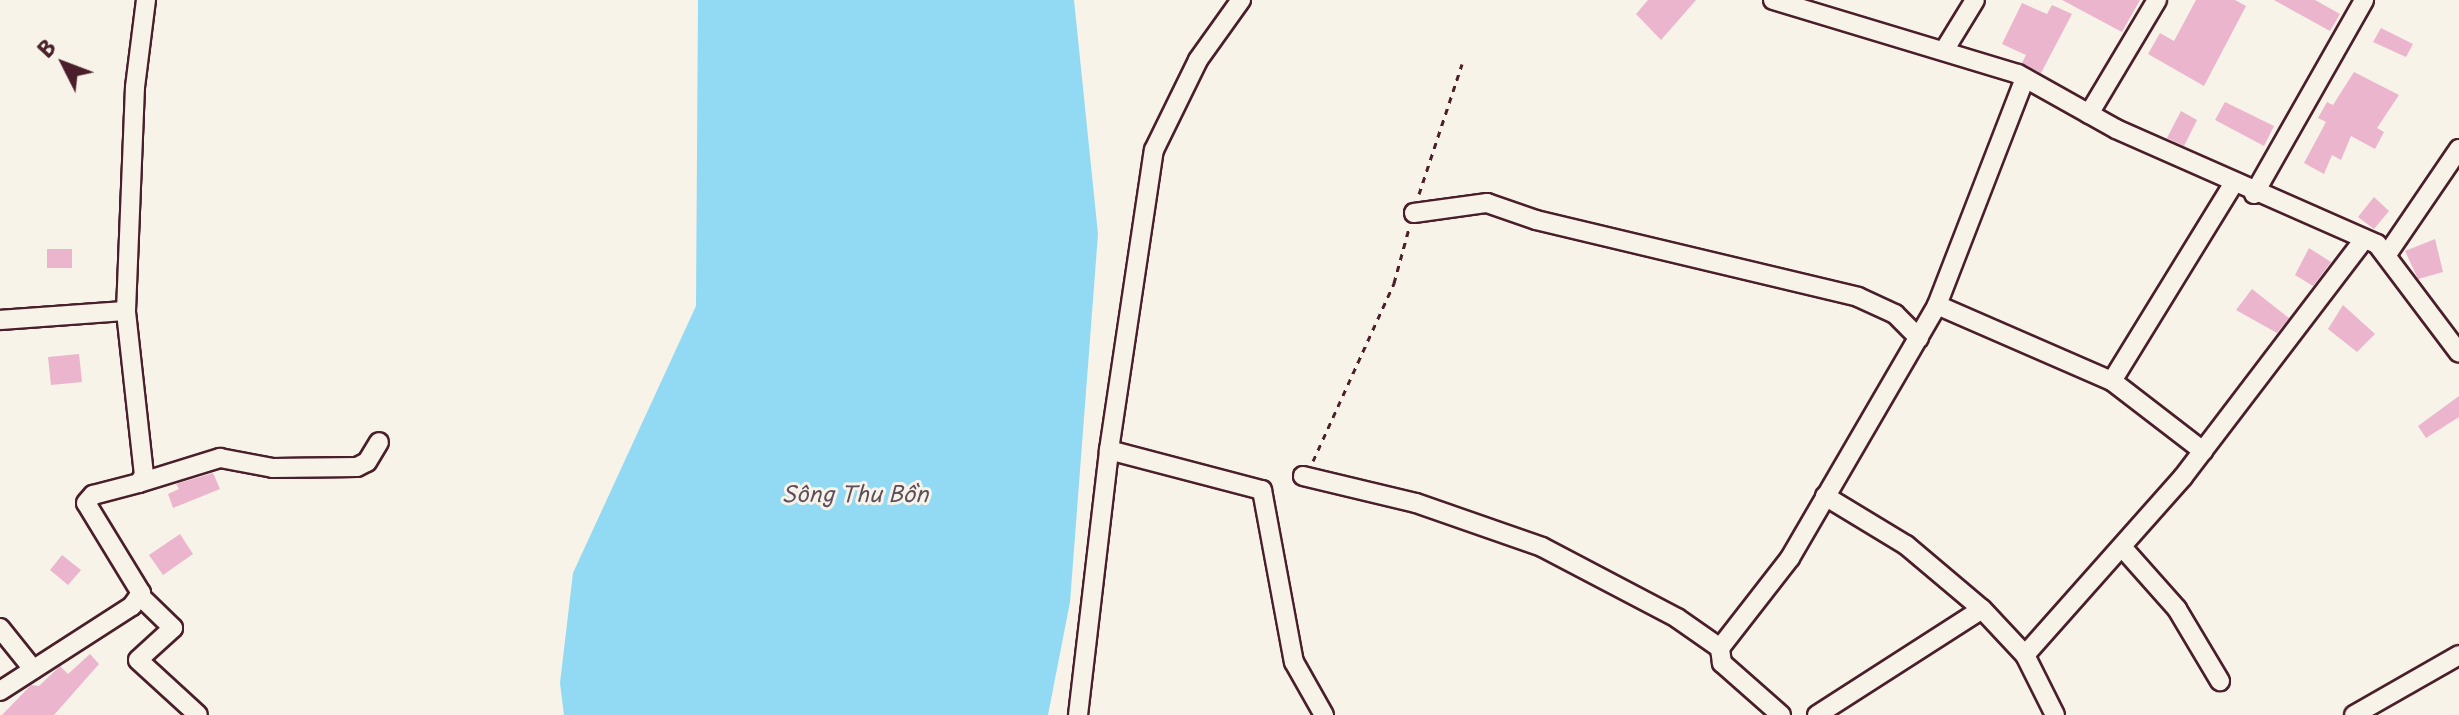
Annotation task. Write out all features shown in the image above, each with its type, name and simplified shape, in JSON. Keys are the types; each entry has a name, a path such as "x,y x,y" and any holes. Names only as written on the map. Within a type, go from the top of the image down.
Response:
{"street":[{"path":"139,483 144,471 126,311 135,87 146,0"},
{"path":"1078,715 1109,450 1154,150 1198,60 1241,0"},
{"path":"1773,0 1945,49 2025,78 2089,114 2254,194 2364,239 2388,253 2459,353"},
{"path":"1945,49 1975,0"},
{"path":"2089,114 2157,0"},
{"path":"2254,194 2364,0"},
{"path":"1781,715 1722,663 1720,648 1790,558 1937,305 2025,78"},
{"path":"2388,253 2459,149"},
{"path":"2112,381 2233,184"},
{"path":"1414,213 1487,203 1536,220 1858,297 1895,314 1919,338"},
{"path":"2025,655 2203,451 2364,239"},
{"path":"1937,305 2112,381 2203,451"},
{"path":"0,320 126,311"},
{"path":"198,715 138,660 173,628 140,596 86,503 93,495 220,458 273,468 357,467 367,462 379,442"},
{"path":"1109,450 1262,490 1294,662 1324,715"},
{"path":"1303,476 1416,503 1542,547 1677,618 1720,648"},
{"path":"1825,496 1906,545 1982,609 2025,655 2055,715"},
{"path":"2122,547 2177,609 2220,681"},
{"path":"0,691 140,596"},
{"path":"1817,715 1982,609"},
{"path":"0,628 33,669"},
{"path":"2354,715 2459,655"}],"path":[{"path":"1303,476 1394,283 1462,64"}],"water":[{"name":"Sông Thu Bồn","path":"698,0 1074,0 1098,234 1070,602 1048,715 564,715 560,683 573,573 696,306"}],"building":[{"path":"1648,0 1696,0 1661,40 1636,14"},
{"path":"2062,0 2140,0 2122,32"},
{"path":"2196,0 2235,0 2246,6 2204,86 2148,54 2160,33 2174,41"},
{"path":"2274,0 2315,0 2340,14 2330,31"},
{"path":"2022,3 2047,14 2052,5 2072,14 2041,73 2022,63 2026,55 2002,44"},
{"path":"2381,28 2413,44 2406,57 2373,42"},
{"path":"2354,72 2399,95 2377,128 2384,132 2375,149 2351,136 2341,160 2332,155 2324,174 2304,163 2326,122 2318,118 2327,102 2333,105"},
{"path":"2225,102 2274,126 2264,146 2215,120"},
{"path":"2181,111 2197,120 2184,146 2167,138"},
{"path":"2374,197 2389,211 2374,229 2358,217"},
{"path":"2435,239 2443,272 2418,279 2405,251"},
{"path":"2309,248 2331,262 2313,286 2295,275"},
{"path":"47,249 72,249 72,268 47,268"},
{"path":"2252,289 2289,318 2277,333 2236,310"},
{"path":"2343,305 2375,334 2357,352 2328,329"},
{"path":"79,354 82,382 51,385 48,357"},
{"path":"2459,396 2459,417 2426,438 2418,426"},
{"path":"213,473 220,489 173,508 168,494 179,489 176,484"},
{"path":"180,534 193,554 163,575 149,555"},
{"path":"62,555 81,570 68,585 50,570"},
{"path":"90,654 99,664 54,715 2,715 31,685 39,686 60,666 68,674"}]}
